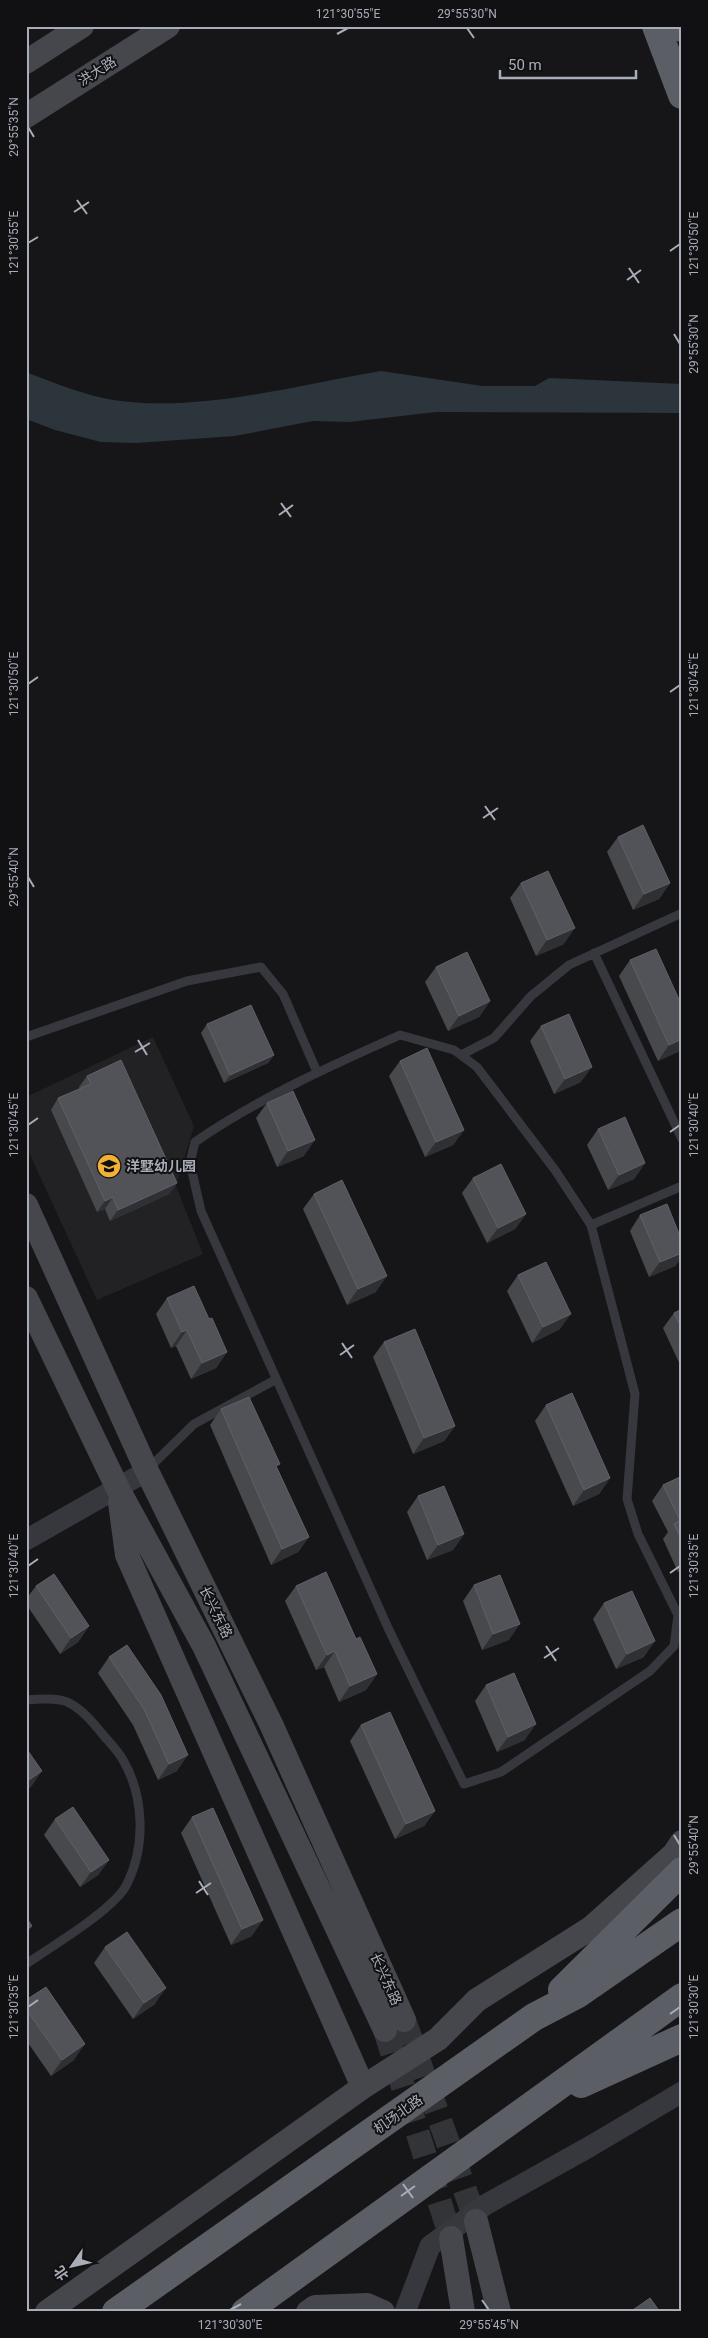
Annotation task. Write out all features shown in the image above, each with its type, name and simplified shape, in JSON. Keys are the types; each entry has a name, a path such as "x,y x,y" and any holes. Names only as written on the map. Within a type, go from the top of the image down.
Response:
{"highway":[{"path":"656,26 682,95"},
{"path":"534,2017 682,1871"},
{"name":"机场北路","path":"116,2312 534,2017 578,1994 682,1922"},
{"path":"244,2312 682,1997"},
{"path":"514,2116 682,2038"}],"main road":[{"path":"26,62 82,26"},
{"name":"洪大路","path":"26,116 168,26"},
{"name":"长兴东路","path":"26,1205 147,1471 271,1724 395,2025 204,1646 118,1489 26,1298"},
{"path":"118,1489 127,1555 363,2088"},
{"path":"47,2312 363,2088 438,2039 478,2000 590,1928 674,1854 682,1842"},
{"path":"476,2221 499,2312"},
{"path":"451,2238 463,2312"},
{"path":"308,2312 315,2307 367,2305 383,2312"}],"street":[{"path":"26,1540 147,1471"},
{"path":"405,2312 430,2246 485,2205 682,2092"}],"lane":[{"path":"461,1055 494,1038 531,996 569,965 682,913"},
{"path":"594,953 682,1139"},
{"path":"26,1037 187,981 261,967 283,994 317,1072"},
{"path":"400,1035 454,1050 477,1068 555,1170 591,1225 635,1394 627,1499 638,1534 678,1615 674,1646 650,1671 501,1772 464,1784 389,1630 275,1380 201,1211 190,1164 195,1142 221,1124 317,1072 400,1035"},
{"path":"591,1225 682,1186"},
{"path":"147,1471 194,1424 275,1380"},
{"path":"26,1700 40,1699 70,1703 95,1725 122,1759 135,1786 139,1808 138,1852 127,1886 103,1910 26,1964"}],"shaded area":[{"path":"381,371 482,386 535,386 549,378 682,384 682,413 436,412 349,422 313,421 235,436 136,443 101,442 55,430 26,419 26,372 69,388 113,400 179,403 248,396"},
{"name":"洋墅幼儿园","path":"153,1037 194,1126 176,1186 203,1254 97,1300 26,1146 26,1097"}],"building":[{"path":"643,825 670,883 644,894 618,837"},
{"path":"548,871 575,928 547,940 521,883"},
{"path":"656,949 682,1006 682,1039 669,1045 630,960"},
{"path":"467,952 490,1001 459,1016 436,967"},
{"path":"251,1005 274,1055 230,1075 207,1024"},
{"path":"569,1014 592,1067 565,1079 541,1026"},
{"path":"427,1048 464,1130 436,1142 400,1061"},
{"path":"121,1060 177,1183 118,1210 113,1197 105,1201 58,1098 91,1084 87,1076"},
{"path":"293,1091 315,1140 288,1151 267,1103"},
{"path":"625,1117 645,1163 619,1175 598,1129"},
{"path":"501,1164 526,1214 498,1228 473,1178"},
{"path":"342,1180 387,1276 358,1289 314,1194"},
{"path":"667,1204 682,1241 682,1253 660,1262 640,1215"},
{"path":"546,1262 571,1314 543,1327 518,1275"},
{"path":"194,1286 209,1319 212,1318 227,1352 202,1363 187,1330 182,1332 167,1298"},
{"path":"682,1309 682,1329 674,1313"},
{"path":"415,1329 455,1426 424,1438 384,1342"},
{"path":"572,1393 610,1478 584,1490 546,1405"},
{"path":"249,1397 280,1464 276,1466 309,1537 282,1549 221,1409"},
{"path":"682,1476 682,1540 674,1524 680,1520 663,1485"},
{"path":"444,1486 464,1534 438,1545 418,1496"},
{"path":"326,1572 356,1639 360,1637 377,1674 350,1686 335,1651 327,1655 296,1586"},
{"path":"54,1574 89,1626 71,1638 36,1586"},
{"path":"500,1575 520,1624 493,1634 474,1585"},
{"path":"632,1591 655,1641 627,1654 604,1603"},
{"path":"127,1645 161,1695 188,1755 169,1764 144,1709 109,1657"},
{"path":"514,1673 536,1724 508,1737 486,1685"},
{"path":"390,1712 435,1811 406,1824 361,1725"},
{"path":"26,1748 42,1771 26,1782"},
{"path":"73,1807 109,1860 91,1872 55,1819"},
{"path":"213,1808 263,1920 242,1929 192,1817"},
{"path":"26,1917 32,1926 26,1930"},
{"path":"127,1932 166,1988 144,2003 105,1947"},
{"path":"46,1987 85,2044 62,2060 26,2009 26,2000"},
{"path":"650,2298 660,2312 630,2312"}],"tunnel":[{"path":"404,2020 476,2221"},
{"path":"385,2030 451,2238"}],"place":[{"name":"洋墅幼儿园","path":"109,1166"}]}
